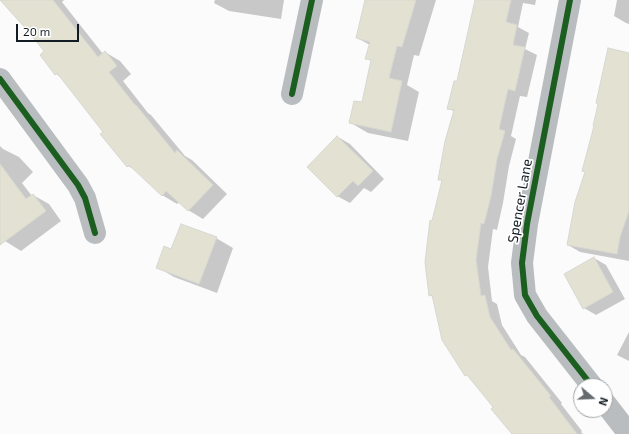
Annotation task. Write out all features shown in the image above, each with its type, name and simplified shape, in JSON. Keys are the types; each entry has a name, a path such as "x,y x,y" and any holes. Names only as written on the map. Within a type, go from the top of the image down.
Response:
{"street":[{"path":"292,94 312,0"},
{"name":"Spencer Lane","path":"570,0 527,224 522,263 525,295 537,316 586,378"},
{"path":"0,79 78,185 85,198 95,232"},
{"path":"613,413 629,434"}],"building":[{"path":"0,0 53,0 98,57 105,51 117,66 109,72 135,105 175,153 177,150 213,185 188,211 166,191 162,196 129,165 127,167 100,134 103,132 57,73 55,75 40,55 44,51"},
{"path":"365,0 416,0 402,47 397,46 389,78 402,81 391,132 349,123 354,101 362,102 371,60 365,59 370,42 356,38"},
{"path":"475,0 511,0 506,22 517,25 513,45 525,47 515,91 508,89 499,129 505,131 497,159 491,196 484,224 481,223 476,260 481,296 485,295 490,317 511,350 513,349 551,396 549,397 577,434 512,434 491,409 493,407 467,375 465,376 442,340 432,295 429,296 425,262 430,220 432,221 442,180 438,180 445,141 454,110 447,109 454,81 457,81"},
{"path":"608,48 629,53 629,211 620,237 617,254 567,245 575,202 585,172 582,171 594,126 598,104 596,103"},
{"path":"337,136 373,171 358,186 353,181 337,197 307,167"},
{"path":"0,164 26,199 33,194 46,211 0,245"},
{"path":"181,224 217,237 199,284 156,268 164,246 171,249"},
{"path":"594,257 613,292 583,309 564,274"}],"cycle path":[{"path":"292,94 312,0"},
{"path":"570,0 527,224 522,263 525,295 537,316 586,378"},
{"path":"0,79 78,185 85,198 95,233"}]}
